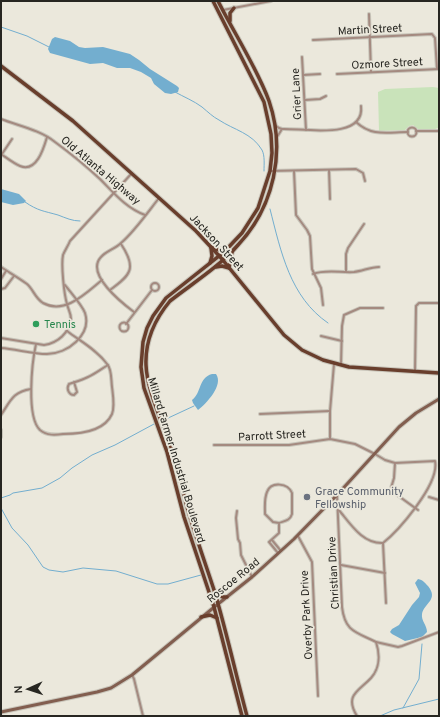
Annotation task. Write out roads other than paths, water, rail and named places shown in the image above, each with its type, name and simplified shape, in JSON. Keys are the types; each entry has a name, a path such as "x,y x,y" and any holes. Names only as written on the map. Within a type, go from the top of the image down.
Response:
{"main road":[{"name":"Millard Farmer Industrial Boulevard","path":"212,1 264,102 272,141 270,171 258,208 246,228 229,247 179,286 158,308 145,333 141,362 144,388 168,452 184,517 214,607 242,716"},
{"name":"Millard Farmer Industrial Boulevard","path":"218,1 266,94 275,124 275,172 270,193 262,212 248,233 233,251 223,260 170,301 162,310 154,324 150,336 147,346 146,363 149,384 173,451 187,509 218,604 247,716"},
{"path":"233,30 229,16 234,8"},
{"name":"Jackson Street","path":"1,66 73,121 196,231 223,260 278,328 293,344 308,354 341,366 359,369 439,372"},
{"path":"210,263 212,256 210,247 221,250 229,247"},
{"path":"213,268 222,266 229,268 233,251"},
{"name":"Roscoe Road","path":"1,712 97,692 111,688 132,675 252,577 298,536 391,435 410,418 439,399"},
{"path":"215,594 227,597"},
{"path":"202,617 210,615 217,618"}],"street":[{"path":"218,11 271,1"},
{"path":"369,14 371,72"},
{"name":"Martin Street","path":"313,40 426,34 433,35 435,38 438,69"},
{"name":"Grier Lane","path":"302,57 306,130"},
{"name":"Ozmore Street","path":"337,74 438,69"},
{"path":"303,75 320,74"},
{"path":"305,100 320,99 326,96"},
{"path":"275,124 282,129 321,131 333,130 356,122 361,115 361,106"},
{"name":"Old Atlanta Highway","path":"1,119 47,137 55,142 99,179 126,205 146,215"},
{"path":"356,122 362,128 371,132 408,132 408,134 412,136 415,135 416,131"},
{"path":"408,132 408,129 411,127 416,131 439,130"},
{"path":"276,140 282,129"},
{"path":"12,139 2,154 21,166 30,166 42,154 47,137"},
{"path":"329,170 330,198"},
{"path":"270,171 358,170 363,173 365,181"},
{"path":"294,171 296,215 310,236 312,269 313,274 321,288 323,305"},
{"path":"1,338 36,344 51,344 58,340 67,331 71,318 67,304 63,256 70,241 132,173"},
{"path":"134,312 116,298 102,280 97,272 97,262 100,257 121,244 146,215 158,198"},
{"path":"346,272 346,254 348,248 364,224"},
{"path":"110,290 123,281 130,267 129,258 121,244"},
{"path":"1,267 28,285 37,298 43,303 54,306 67,304 76,300 102,280"},
{"path":"313,274 320,272 346,272 379,267"},
{"path":"1,278 6,271"},
{"path":"1,290 5,288 14,276"},
{"path":"126,324 152,290 152,284 156,282 158,284 158,289 156,291 152,290"},
{"path":"1,348 47,354 62,351 82,337 87,324 85,312 65,284"},
{"path":"415,371 416,306 419,303 439,303"},
{"path":"341,366 342,326 344,315 360,308 383,308"},
{"path":"122,323 126,324 129,326 127,331 120,330 119,327 122,323"},
{"path":"36,344 31,370 31,389 33,415 40,430 46,434 52,435 82,434 89,432 101,426 111,416 113,411 110,368 100,356 67,331"},
{"path":"321,336 342,341"},
{"path":"330,439 330,412 334,364"},
{"path":"74,382 77,392 72,395 69,393 69,384 74,382 89,376 108,365"},
{"path":"1,415 17,394 21,391 31,389"},
{"path":"260,414 330,412"},
{"path":"1,430 1,437"},
{"name":"Parrott Street","path":"214,446 289,444 330,439 355,444 385,460 395,463"},
{"path":"435,461 438,465 438,472"},
{"path":"391,490 394,478 395,463 439,461"},
{"path":"274,485 283,485 291,490 292,493 291,518 279,523 273,522 266,514 266,492 274,485"},
{"path":"385,492 391,490"},
{"path":"391,490 394,494 418,510"},
{"path":"426,501 430,497 432,491"},
{"name":"Christian Drive","path":"337,495 342,607 344,621 354,632 376,642 398,646 402,646 439,632"},
{"path":"430,497 439,500"},
{"path":"338,509 365,539 383,543 413,517 422,506"},
{"path":"237,511 236,518 241,554 252,577"},
{"path":"279,523 279,533 270,541 280,552"},
{"name":"Overby Park Drive","path":"298,536 312,562 318,696"},
{"path":"383,543 386,603"},
{"path":"341,565 385,573"},
{"path":"357,716 352,702 357,690 372,677 377,668 379,652 376,642"},
{"path":"132,675 143,716"}],"water":[{"path":"55,37 70,41 79,47 103,47 130,54 177,86 179,88 178,92 171,94 165,93 154,84 151,78 130,68 117,68 103,63 90,64 50,53 48,49 52,39"},
{"path":"1,189 19,194 26,201 24,203 13,205 1,202"},
{"path":"212,374 216,374 218,378 216,389 198,410 192,400 204,379"},
{"path":"418,579 423,581 428,586 432,595 422,614 422,619 427,632 422,637 405,641 390,632 399,625 419,597 420,593 415,583"}],"waterway":[{"path":"1,27 27,36 49,47"},
{"path":"175,92 196,103 217,119 242,132 258,144 263,152 264,171"},
{"path":"25,202 41,210 72,220 80,221"},
{"path":"270,209 283,257 296,287 304,300 328,323"},
{"path":"166,419 194,406"},
{"path":"1,498 13,493 42,488 60,478 92,455 115,445 154,424"},
{"path":"1,508 12,528 28,545 43,567 49,570 63,572 83,568 116,571 157,584 168,584 201,575"},
{"path":"403,708 419,679 422,644"},
{"path":"380,716 394,710 439,699"}],"place":[{"name":"Tennis","path":"36,324"},
{"name":"Grace Community Fellowship","path":"307,497"}]}
